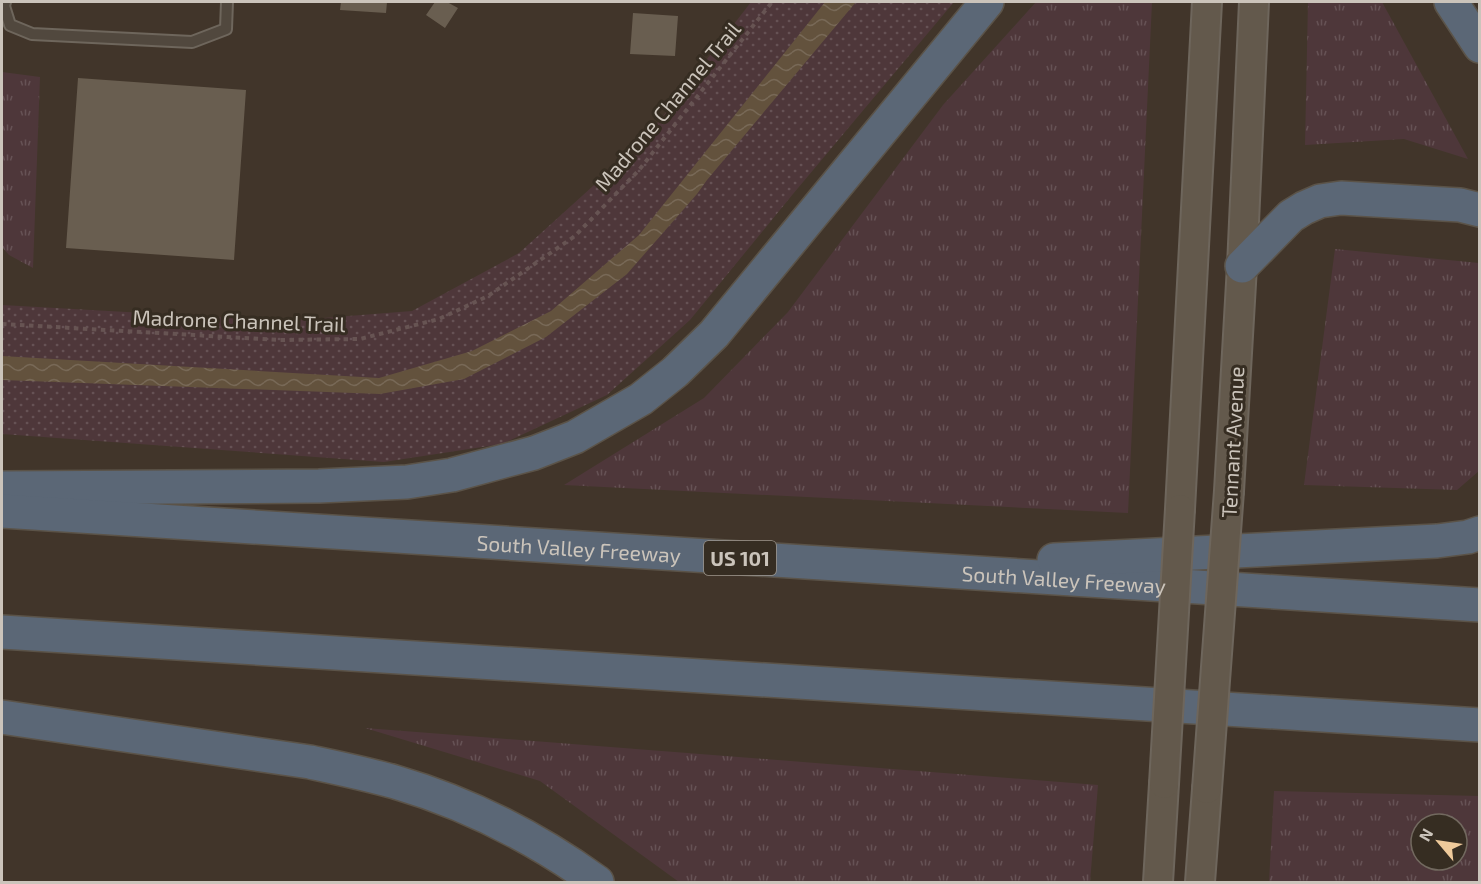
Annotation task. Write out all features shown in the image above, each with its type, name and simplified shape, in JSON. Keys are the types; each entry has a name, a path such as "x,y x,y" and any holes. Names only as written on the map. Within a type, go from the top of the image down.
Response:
{"highway":[{"path":"2,488 319,486 407,482 452,475 494,464 534,453 575,437 641,399 675,372 714,334 987,2"},
{"path":"1451,2 1479,46"},
{"path":"1242,267 1291,216 1320,201 1341,198 1448,204 1479,210"},
{"name":"South Valley Freeway","path":"2,511 1479,605"},
{"path":"895,568 1437,541 1468,537 1479,533"},
{"path":"2,632 1479,725"},
{"path":"2,717 310,762 395,782 434,795 512,829 546,848 597,882"}],"main road":[{"path":"1158,882 1207,2"},
{"name":"Tennant Avenue","path":"1200,882 1229,491 1254,2"}],"lane":[{"path":"5,2 4,6 10,25 32,34 192,42 226,29 227,2"}],"path":[{"name":"Madrone Channel Trail","path":"2,324 280,340 360,339 439,319 488,296 575,236 639,170 772,2"}],"green space":[{"path":"751,2 954,2 690,320 607,395 502,444 384,462 2,434 2,305 285,321 412,311 519,253 646,138"},
{"path":"1036,2 1152,2 1128,513 564,485 704,398 788,312 943,105"},
{"path":"1308,2 1382,2 1468,159 1404,139 1305,145"},
{"path":"2,72 40,77 33,268 9,255 2,247"},
{"path":"1335,249 1479,263 1479,471 1457,490 1304,485"},
{"path":"365,728 1098,785 1090,882 679,882 540,781"},
{"path":"1274,791 1479,796 1479,882 1269,882"}],"water":[{"path":"825,2 856,2 697,194 627,274 546,337 464,379 380,394 2,380 2,356 379,378 472,351 551,311 639,235"}],"building":[{"path":"341,2 387,2 386,13 340,10"},
{"path":"435,2 447,2 458,8 445,28 426,15"},
{"path":"633,13 678,16 675,56 630,54"},
{"path":"78,78 246,90 234,260 66,248"}]}
